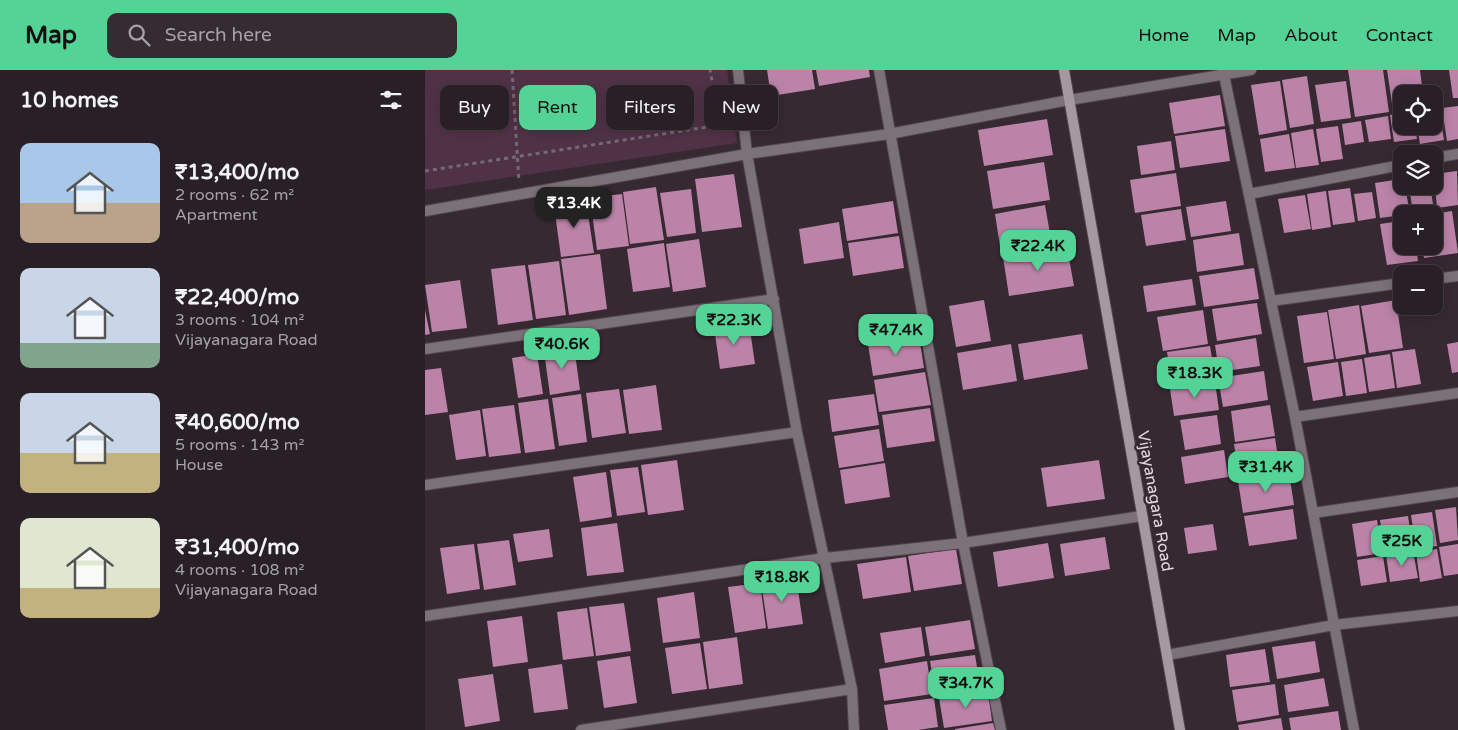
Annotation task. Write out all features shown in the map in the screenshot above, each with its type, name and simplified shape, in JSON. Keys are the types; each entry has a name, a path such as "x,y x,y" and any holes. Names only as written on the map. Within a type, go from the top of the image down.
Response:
{"street":[{"path":"738,70 747,154 775,299 797,432 853,689 854,730"},
{"path":"879,70 963,543 1001,730"},
{"name":"Vijayanagara Road","path":"1064,70 1180,730"},
{"path":"425,211 747,154 889,134 1223,72 1251,70"},
{"path":"1223,72 1295,417 1354,730"},
{"path":"1443,156 1458,154"},
{"path":"1249,194 1393,167"},
{"path":"1443,278 1458,276"},
{"path":"1271,301 1393,284"},
{"path":"425,349 775,299"},
{"path":"1295,417 1458,393"},
{"path":"425,485 797,432"},
{"path":"1313,513 1458,492"},
{"path":"425,616 825,558 963,543 1142,516"},
{"path":"1167,654 1334,625 1458,611"},
{"path":"581,730 853,689"}],"path":[{"path":"512,70 520,195"},
{"path":"425,171 720,125 711,70"}],"shaded area":[{"path":"425,70 727,70 729,85 704,85 704,130 735,130 737,143 425,190"}],"building":[{"path":"767,70 812,70 815,89 778,95 778,85 769,85"},
{"path":"816,70 869,70 870,77 819,86"},
{"path":"1348,70 1383,70 1389,112 1355,117"},
{"path":"1387,70 1420,70 1422,85 1393,85 1393,110"},
{"path":"1449,70 1458,70 1458,98 1453,98"},
{"path":"1307,76 1314,124 1290,128 1282,80"},
{"path":"1280,81 1287,130 1259,135 1251,85"},
{"path":"1346,81 1351,118 1321,122 1315,85"},
{"path":"1220,95 1225,126 1174,134 1169,103"},
{"path":"1458,106 1458,139 1447,141 1443,108"},
{"path":"1393,114 1393,135 1416,135 1417,139 1394,142 1390,115"},
{"path":"1388,116 1391,139 1369,142 1365,120"},
{"path":"1047,119 1053,155 984,166 978,130"},
{"path":"1361,121 1364,142 1345,145 1342,124"},
{"path":"1338,126 1343,159 1321,162 1316,129"},
{"path":"1225,129 1230,161 1180,168 1175,136"},
{"path":"1313,129 1319,165 1296,168 1291,133"},
{"path":"1289,134 1295,168 1265,172 1260,139"},
{"path":"1443,134 1444,140 1420,144 1418,135"},
{"path":"1171,141 1175,170 1141,175 1137,146"},
{"path":"1044,162 1050,200 993,209 987,171"},
{"path":"1457,171 1458,205 1443,207 1443,205 1437,205 1436,195 1443,195 1443,173"},
{"path":"1176,173 1181,206 1135,213 1130,180"},
{"path":"734,174 742,227 702,232 695,179"},
{"path":"1393,180 1393,195 1407,195 1408,205 1393,205 1393,216 1380,218 1375,183"},
{"path":"656,187 664,240 630,244 623,192"},
{"path":"1350,188 1355,222 1333,225 1328,191"},
{"path":"691,189 696,233 667,237 660,193"},
{"path":"1326,191 1331,227 1312,230 1307,194"},
{"path":"1372,192 1376,218 1358,221 1354,194"},
{"path":"622,194 629,246 597,250 590,198"},
{"path":"1305,195 1311,229 1284,233 1278,199"},
{"path":"1410,195 1432,195 1433,205 1412,205"},
{"path":"586,201 594,253 561,257 554,206"},
{"path":"893,201 898,233 847,241 842,209"},
{"path":"1226,201 1231,231 1191,237 1186,207"},
{"path":"1045,205 1052,245 1001,253 995,214"},
{"path":"1181,209 1186,240 1146,246 1141,215"},
{"path":"1452,211 1458,253 1424,258 1424,255 1443,255 1443,212"},
{"path":"839,222 844,258 804,264 799,229"},
{"path":"1393,222 1393,255 1417,255 1418,261 1387,265 1380,224"},
{"path":"1239,233 1244,265 1197,272 1193,240"},
{"path":"899,236 904,268 853,276 848,243"},
{"path":"699,239 706,287 673,292 666,244"},
{"path":"664,243 670,287 633,292 627,249"},
{"path":"1067,247 1074,286 1009,296 1003,257"},
{"path":"600,254 607,309 569,315 561,259"},
{"path":"559,261 566,315 536,319 528,265"},
{"path":"525,265 533,320 498,325 491,269"},
{"path":"1254,268 1259,299 1204,307 1199,276"},
{"path":"1192,279 1196,305 1147,312 1143,286"},
{"path":"460,280 467,328 432,332 425,285"},
{"path":"984,300 991,341 956,347 949,306"},
{"path":"1393,301 1393,315 1398,315 1403,348 1369,353 1361,306"},
{"path":"1257,303 1262,334 1217,341 1212,309"},
{"path":"1359,305 1366,354 1336,359 1328,310"},
{"path":"425,310 430,334 425,335"},
{"path":"1203,310 1208,344 1163,351 1157,317"},
{"path":"1327,312 1334,359 1304,363 1297,316"},
{"path":"749,323 755,364 720,369 714,327"},
{"path":"1082,334 1088,369 1024,380 1018,344"},
{"path":"919,336 924,368 873,376 868,344"},
{"path":"1256,338 1260,366 1219,372 1215,345"},
{"path":"1458,342 1458,372 1452,373 1447,344"},
{"path":"1011,344 1017,381 963,390 957,353"},
{"path":"574,346 580,390 550,395 544,351"},
{"path":"1210,346 1215,377 1172,384 1167,352"},
{"path":"1415,349 1421,384 1397,388 1392,352"},
{"path":"537,354 543,394 518,398 512,358"},
{"path":"1390,354 1395,388 1369,392 1364,358"},
{"path":"1362,359 1367,393 1346,396 1341,362"},
{"path":"1338,362 1343,396 1313,401 1307,367"},
{"path":"441,368 448,412 425,415 425,370"},
{"path":"1264,371 1268,400 1223,407 1218,378"},
{"path":"925,372 931,405 879,412 874,380"},
{"path":"1215,382 1219,410 1174,416 1170,389"},
{"path":"656,385 662,430 629,434 623,390"},
{"path":"619,389 626,433 592,438 586,393"},
{"path":"581,394 587,442 559,446 552,398"},
{"path":"874,394 879,425 832,432 828,400"},
{"path":"548,399 555,449 525,453 518,403"},
{"path":"514,405 521,453 489,457 482,409"},
{"path":"1270,405 1275,436 1235,442 1231,411"},
{"path":"930,408 935,441 887,448 882,415"},
{"path":"480,410 486,456 456,460 449,415"},
{"path":"1217,415 1221,444 1185,450 1180,420"},
{"path":"879,429 884,461 839,468 834,436"},
{"path":"1275,438 1280,471 1239,477 1234,444"},
{"path":"1224,450 1228,477 1185,484 1181,457"},
{"path":"677,460 684,510 648,515 641,465"},
{"path":"1099,460 1105,499 1047,507 1041,468"},
{"path":"885,463 890,497 845,504 840,470"},
{"path":"638,467 645,512 617,516 610,470"},
{"path":"606,472 612,517 580,522 573,477"},
{"path":"1289,473 1294,505 1243,513 1238,481"},
{"path":"1456,507 1458,540 1440,543 1435,510"},
{"path":"1293,509 1297,539 1249,546 1244,516"},
{"path":"1432,512 1437,546 1416,549 1411,515"},
{"path":"1408,516 1413,549 1385,553 1380,520"},
{"path":"1377,520 1382,553 1357,557 1352,524"},
{"path":"617,523 624,572 587,576 581,528"},
{"path":"1213,524 1217,550 1188,554 1184,528"},
{"path":"549,529 553,557 518,562 513,534"},
{"path":"1105,537 1110,569 1065,576 1060,544"},
{"path":"509,540 516,585 484,590 477,544"},
{"path":"1048,543 1054,578 998,587 993,552"},
{"path":"474,544 480,589 447,594 440,548"},
{"path":"1458,544 1458,574 1444,576 1439,547"},
{"path":"956,549 962,584 914,591 908,556"},
{"path":"1437,549 1442,578 1420,582 1416,552"},
{"path":"1413,551 1418,578 1390,582 1386,555"},
{"path":"1383,556 1387,582 1361,586 1357,560"},
{"path":"906,557 911,592 863,599 857,564"},
{"path":"796,576 803,624 768,629 761,582"},
{"path":"760,583 766,628 735,633 728,587"},
{"path":"694,592 700,638 663,643 657,598"},
{"path":"624,603 631,651 596,656 589,607"},
{"path":"587,608 594,656 563,660 557,612"},
{"path":"522,616 528,662 493,667 487,621"},
{"path":"970,620 975,649 930,656 925,627"},
{"path":"921,627 925,656 885,663 880,633"},
{"path":"737,637 743,684 709,689 703,642"},
{"path":"1315,641 1320,672 1277,679 1272,647"},
{"path":"700,643 707,689 672,694 665,648"},
{"path":"1265,649 1270,682 1230,687 1226,655"},
{"path":"975,655 980,685 935,692 930,661"},
{"path":"630,656 637,703 604,708 597,661"},
{"path":"927,661 932,694 884,701 879,669"},
{"path":"562,664 568,709 534,713 528,669"},
{"path":"493,674 500,721 465,727 458,679"},
{"path":"1324,678 1329,706 1288,712 1284,685"},
{"path":"1275,684 1279,715 1237,722 1232,690"},
{"path":"988,691 992,721 944,728 939,698"},
{"path":"934,698 938,727 918,730 888,730 884,705"},
{"path":"1338,711 1341,730 1291,730 1289,718"},
{"path":"1281,718 1283,730 1239,730 1238,725"},
{"path":"993,723 995,730 955,730 955,729"}]}
